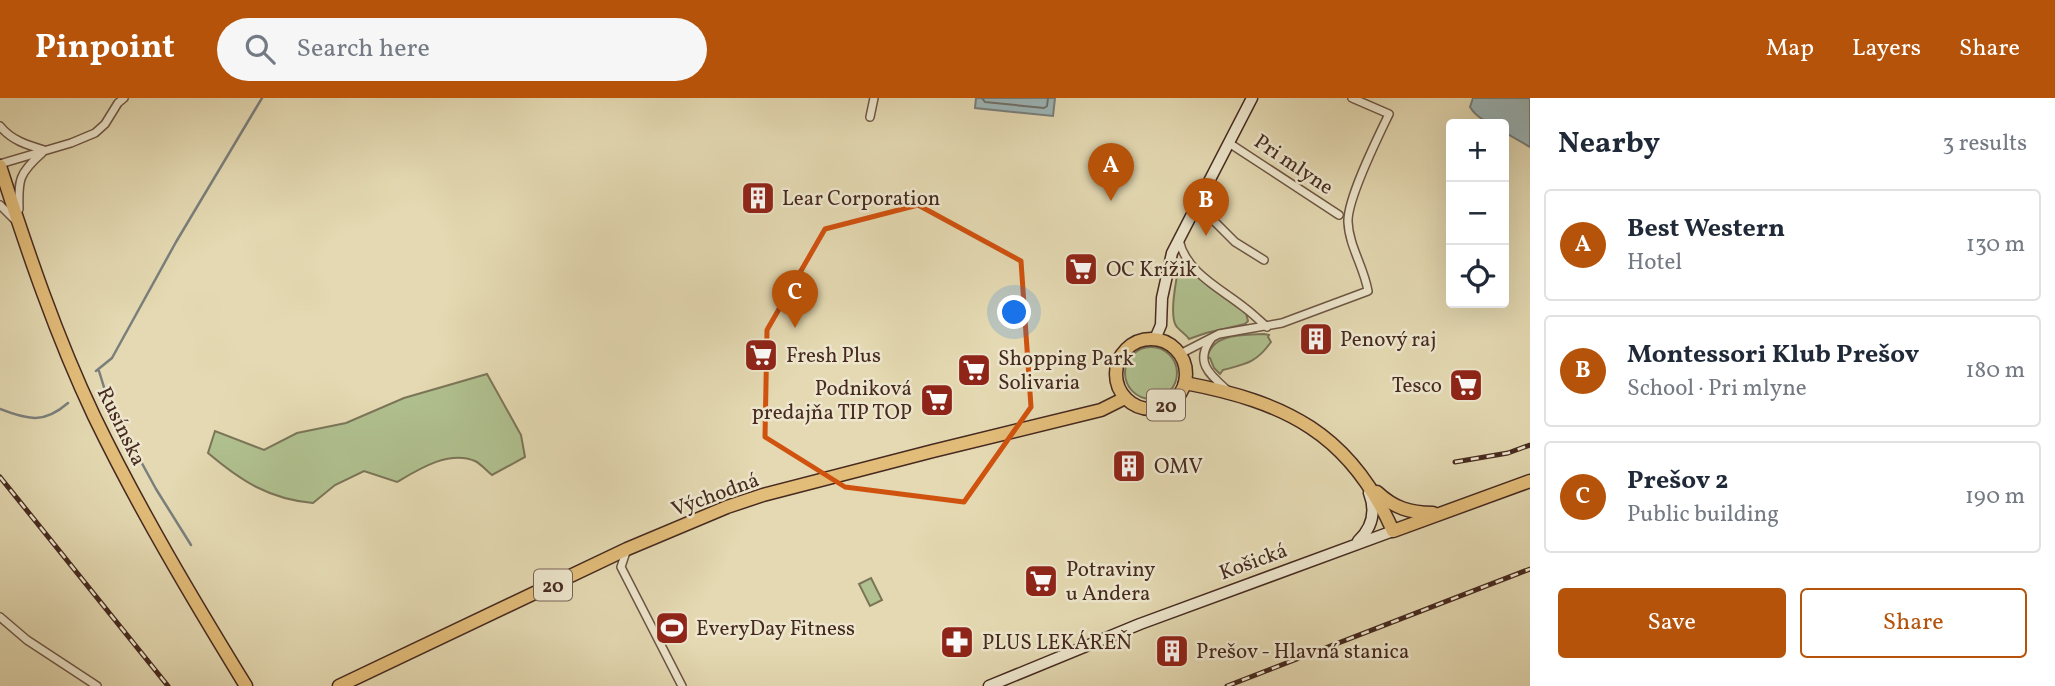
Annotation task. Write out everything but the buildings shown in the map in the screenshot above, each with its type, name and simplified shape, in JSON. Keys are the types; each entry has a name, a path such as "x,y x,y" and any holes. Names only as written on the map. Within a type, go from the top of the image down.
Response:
{"main road":[{"name":"Rusínska","path":"0,165 60,336 93,414 177,571 246,685"},
{"path":"1155,339 1173,346 1180,354"},
{"name":"20","path":"1155,339 1135,342 1120,356 1116,366 1116,378 1125,398 1143,408 1153,409 1173,401 1185,383 1186,373 1180,354"},
{"name":"20","path":"1185,383 1278,408 1298,418 1331,442 1364,479 1393,531"},
{"name":"Východná","path":"339,686 627,549 719,510 763,495 1101,410 1125,398"},
{"path":"1364,479 1387,502 1404,510 1443,513"},
{"name":"Košická","path":"1393,531 1530,481"}],"street":[{"name":"Rusínska","path":"0,165 95,133 124,98"},
{"path":"870,117 874,98"},
{"path":"1155,339 1161,325 1162,298 1172,253 1252,98"},
{"path":"1180,354 1213,337 1282,323 1368,291 1349,231 1349,212 1389,114 1352,98"},
{"path":"0,126 13,138 45,150 27,165 21,175 18,184 19,224"},
{"name":"Pri mlyne","path":"1229,143 1339,215"},
{"path":"1198,204 1235,242 1264,260"},
{"path":"0,205 19,224"},
{"path":"1179,239 1182,252 1199,272 1267,327"},
{"path":"1213,337 1205,348 1205,367 1232,395"},
{"path":"1353,545 1367,533 1372,521 1373,505 1364,479"},
{"name":"Košická","path":"991,685 1140,624 1393,531"},
{"path":"621,567 627,549"},
{"path":"603,561 621,567 682,686"},
{"path":"0,617 27,640 97,686"}],"highlighted area":[{"path":"918,205 1021,261 1031,407 964,502 845,487 765,437 767,330 825,229"}],"green space":[{"path":"1183,261 1208,286 1246,313 1248,321 1189,339 1177,327 1173,315 1179,264"},
{"path":"1238,335 1269,335 1271,342 1255,359 1244,364 1223,370 1220,374 1210,358 1207,358 1215,344 1222,340"},
{"path":"1151,347 1161,349 1169,355 1175,363 1175,383 1169,391 1161,397 1151,399 1141,397 1133,391 1127,383 1125,373 1127,363 1133,355 1141,349"},
{"path":"487,374 521,435 525,457 492,475 475,461 465,458 434,462 397,482 364,471 335,485 313,503 297,501 256,487 208,453 215,431 264,450 297,433 346,423 404,398"},
{"path":"871,578 882,600 870,606 859,584"}],"water":[{"path":"976,98 1055,98 1053,116 975,108"},
{"path":"1473,98 1530,98 1530,147 1509,135 1509,119 1483,119 1470,107"}],"waterway":[{"path":"96,371 112,358 176,242 262,98"},
{"path":"99,371 107,397"},
{"path":"0,409 19,416 36,418 51,414 68,403"},
{"path":"115,414 156,489 191,545"}],"railway":[{"path":"1455,462 1508,453 1530,445"},
{"path":"0,477 168,686"},
{"path":"1227,686 1530,569"}],"place":[{"name":"Lear Corporation","path":"758,198"},
{"name":"Best Western","path":"1111,201"},
{"name":"Montessori Klub Prešov","path":"1206,236"},
{"name":"OC Krížik","path":"1081,269"},
{"name":"Prešov 2","path":"795,328"},
{"name":"Penový raj","path":"1316,339"},
{"name":"Fresh Plus","path":"761,355"},
{"name":"Shopping Park Solivaria","path":"974,370"},
{"name":"Tesco","path":"1466,385"},
{"name":"Podniková predajňa TIP TOP","path":"937,400"},
{"name":"OMV","path":"1129,466"},
{"name":"Potraviny u Andera","path":"1041,581"},
{"name":"EveryDay Fitness","path":"672,628"},
{"name":"PLUS LEKÁREŇ","path":"957,642"},
{"name":"Prešov - Hlavná stanica","path":"1172,651"}]}
